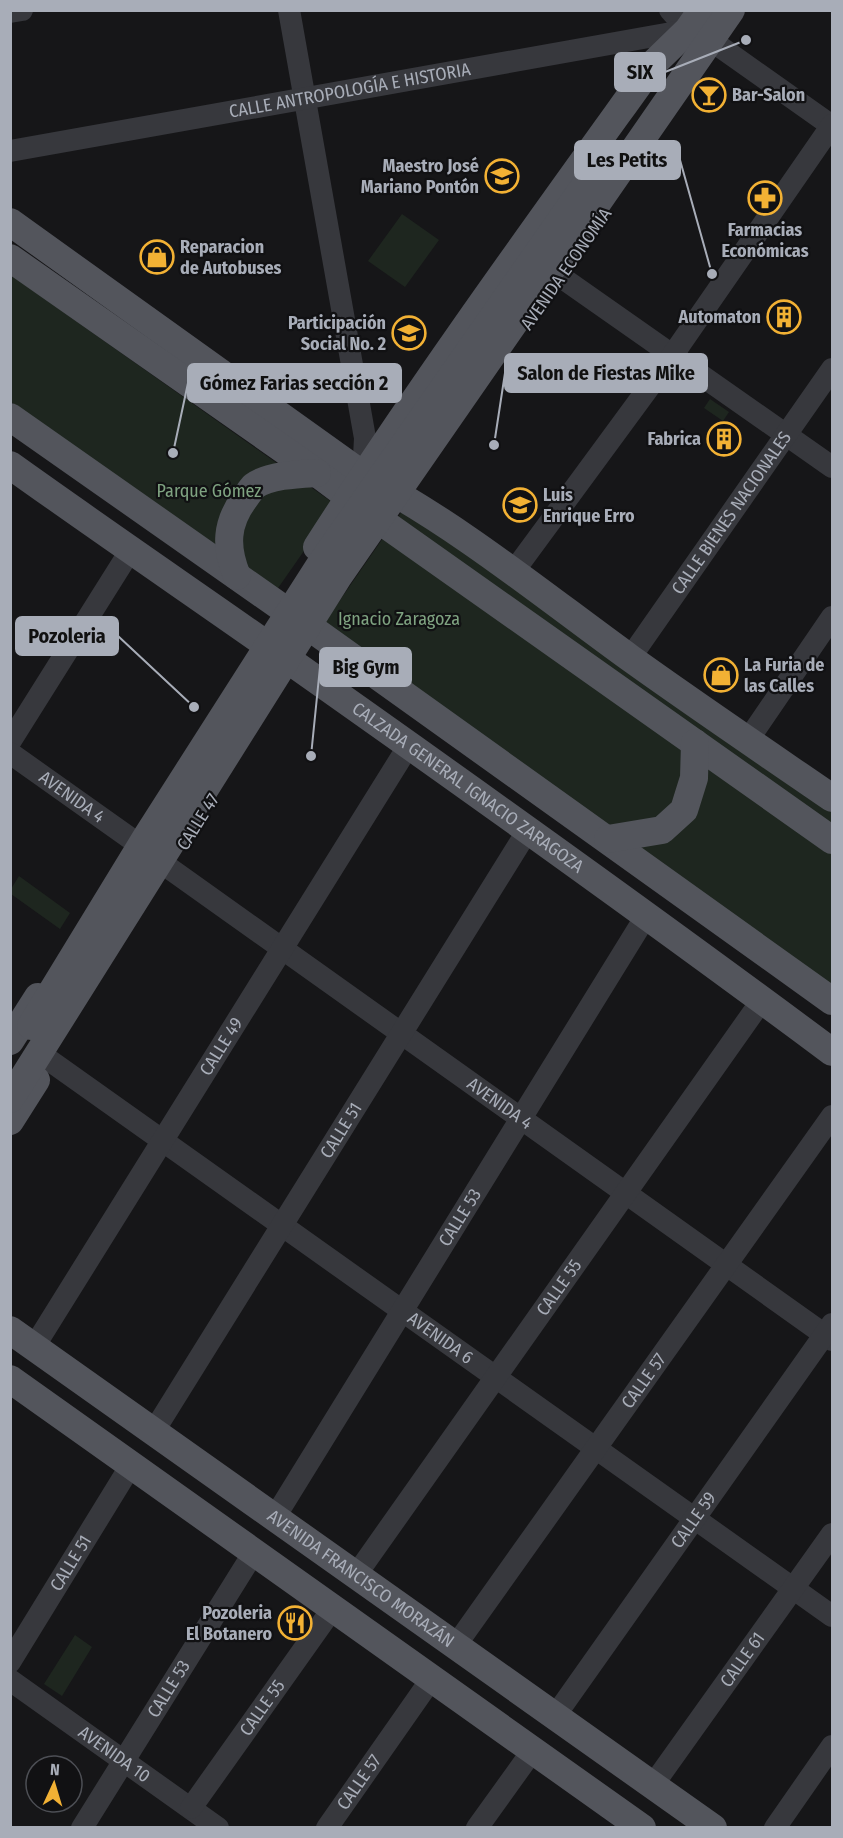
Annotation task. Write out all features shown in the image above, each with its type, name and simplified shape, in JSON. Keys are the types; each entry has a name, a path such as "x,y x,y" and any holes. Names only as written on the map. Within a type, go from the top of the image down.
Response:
{"main road":[{"path":"10,1099 338,577 731,10"},
{"name":"AVENIDA ECONOMÍA","path":"385,524 561,277 743,10"},
{"path":"17,1034 320,565 669,63 687,17"},
{"path":"17,1034 257,640 356,486 687,17"},
{"path":"10,222 356,486 385,524 832,840"},
{"path":"10,258 317,473 356,486 404,497 514,571 630,658 832,798"},
{"name":"CALZADA GENERAL IGNACIO ZARAGOZA","path":"10,417 315,630 832,1001"},
{"path":"402,419 405,437 412,444 423,447 442,444"},
{"name":"CALZADA GENERAL IGNACIO ZARAGOZA","path":"10,465 528,830 832,1052"},
{"path":"237,576 231,561 228,535 236,510 254,486 286,474 317,473"},
{"name":"CALLE 47","path":"10,1121 262,719 315,630 385,524"},
{"path":"223,696 239,687 255,690 265,703 262,719"},
{"path":"608,839 663,830 684,810 694,778 695,743"},
{"name":"AVENIDA FRANCISCO MORAZÁN","path":"10,1330 713,1827"},
{"path":"11,1381 533,1750 632,1825"}],"street":[{"path":"10,12 22,10"},
{"path":"289,10 365,438 356,486"},
{"path":"514,571 672,356 832,126 719,46 687,17"},
{"name":"CALLE ANTROPOLOGÍA E HISTORIA","path":"10,151 305,100 687,17"},
{"path":"561,277 832,467"},
{"name":"CALLE BIENES NACIONALES","path":"630,658 832,369"},
{"path":"10,742 130,551"},
{"path":"748,740 832,617"},
{"name":"CALLE 49","path":"34,1347 145,1167 159,1132 282,948 409,746"},
{"name":"AVENIDA 4","path":"10,753 134,842"},
{"name":"CALLE 51","path":"154,1431 528,830"},
{"name":"AVENIDA 4","path":"169,868 625,1194 725,1256 751,1282 830,1333"},
{"name":"CALLE 53","path":"275,1517 646,916"},
{"name":"CALLE 55","path":"356,1575 762,1000"},
{"name":"AVENIDA 6","path":"49,1060 159,1132 187,1159 694,1519 791,1582 824,1610"},
{"name":"CALLE 57","path":"456,1645 708,1291 725,1256 832,1116"},
{"name":"CALLE 59","path":"555,1716 785,1391 830,1333"},
{"name":"CALLE 51","path":"12,1660 131,1465"},
{"name":"CALLE 61","path":"653,1785 776,1614 791,1582 832,1534"},
{"name":"CALLE 53","path":"82,1827 254,1552"},
{"name":"CALLE 55","path":"191,1808 333,1608"},
{"name":"CALLE 57","path":"327,1827 432,1678"},
{"name":"AVENIDA 10","path":"10,1680 218,1827"},
{"path":"775,1827 832,1746"},
{"path":"477,1827 533,1750"}],"green space":[{"path":"402,214 439,240 405,287 368,261"},
{"name":"Parque Gómez","path":"11,275 336,505 276,591 11,402"},
{"path":"710,399 729,412 723,421 704,408"},
{"path":"402,511 408,513 832,812 832,829 397,519"},
{"name":"Ignacio Zaragoza","path":"383,538 832,854 832,987 318,632"},
{"path":"19,876 70,913 60,929 11,894 11,889"},
{"path":"75,1635 92,1647 62,1696 44,1684"}],"place":[{"name":"SIX","path":"746,40"},
{"name":"Bar-Salon","path":"709,95"},
{"name":"Maestro José Mariano Pontón","path":"502,176"},
{"name":"Farmacias Económicas","path":"765,198"},
{"name":"Reparacion de Autobuses","path":"157,257"},
{"name":"Les Petits","path":"712,274"},
{"name":"Automaton","path":"784,317"},
{"name":"Participación Social No. 2","path":"409,333"},
{"name":"Fabrica","path":"724,439"},
{"name":"Salon de Fiestas Mike","path":"494,445"},
{"name":"Gómez Farias sección 2","path":"173,453"},
{"name":"Luis Enrique Erro","path":"520,505"},
{"name":"La Furia de las Calles","path":"721,675"},
{"name":"Pozoleria","path":"194,707"},
{"name":"Big Gym","path":"311,756"},
{"name":"Pozoleria El Botanero","path":"295,1623"}]}
